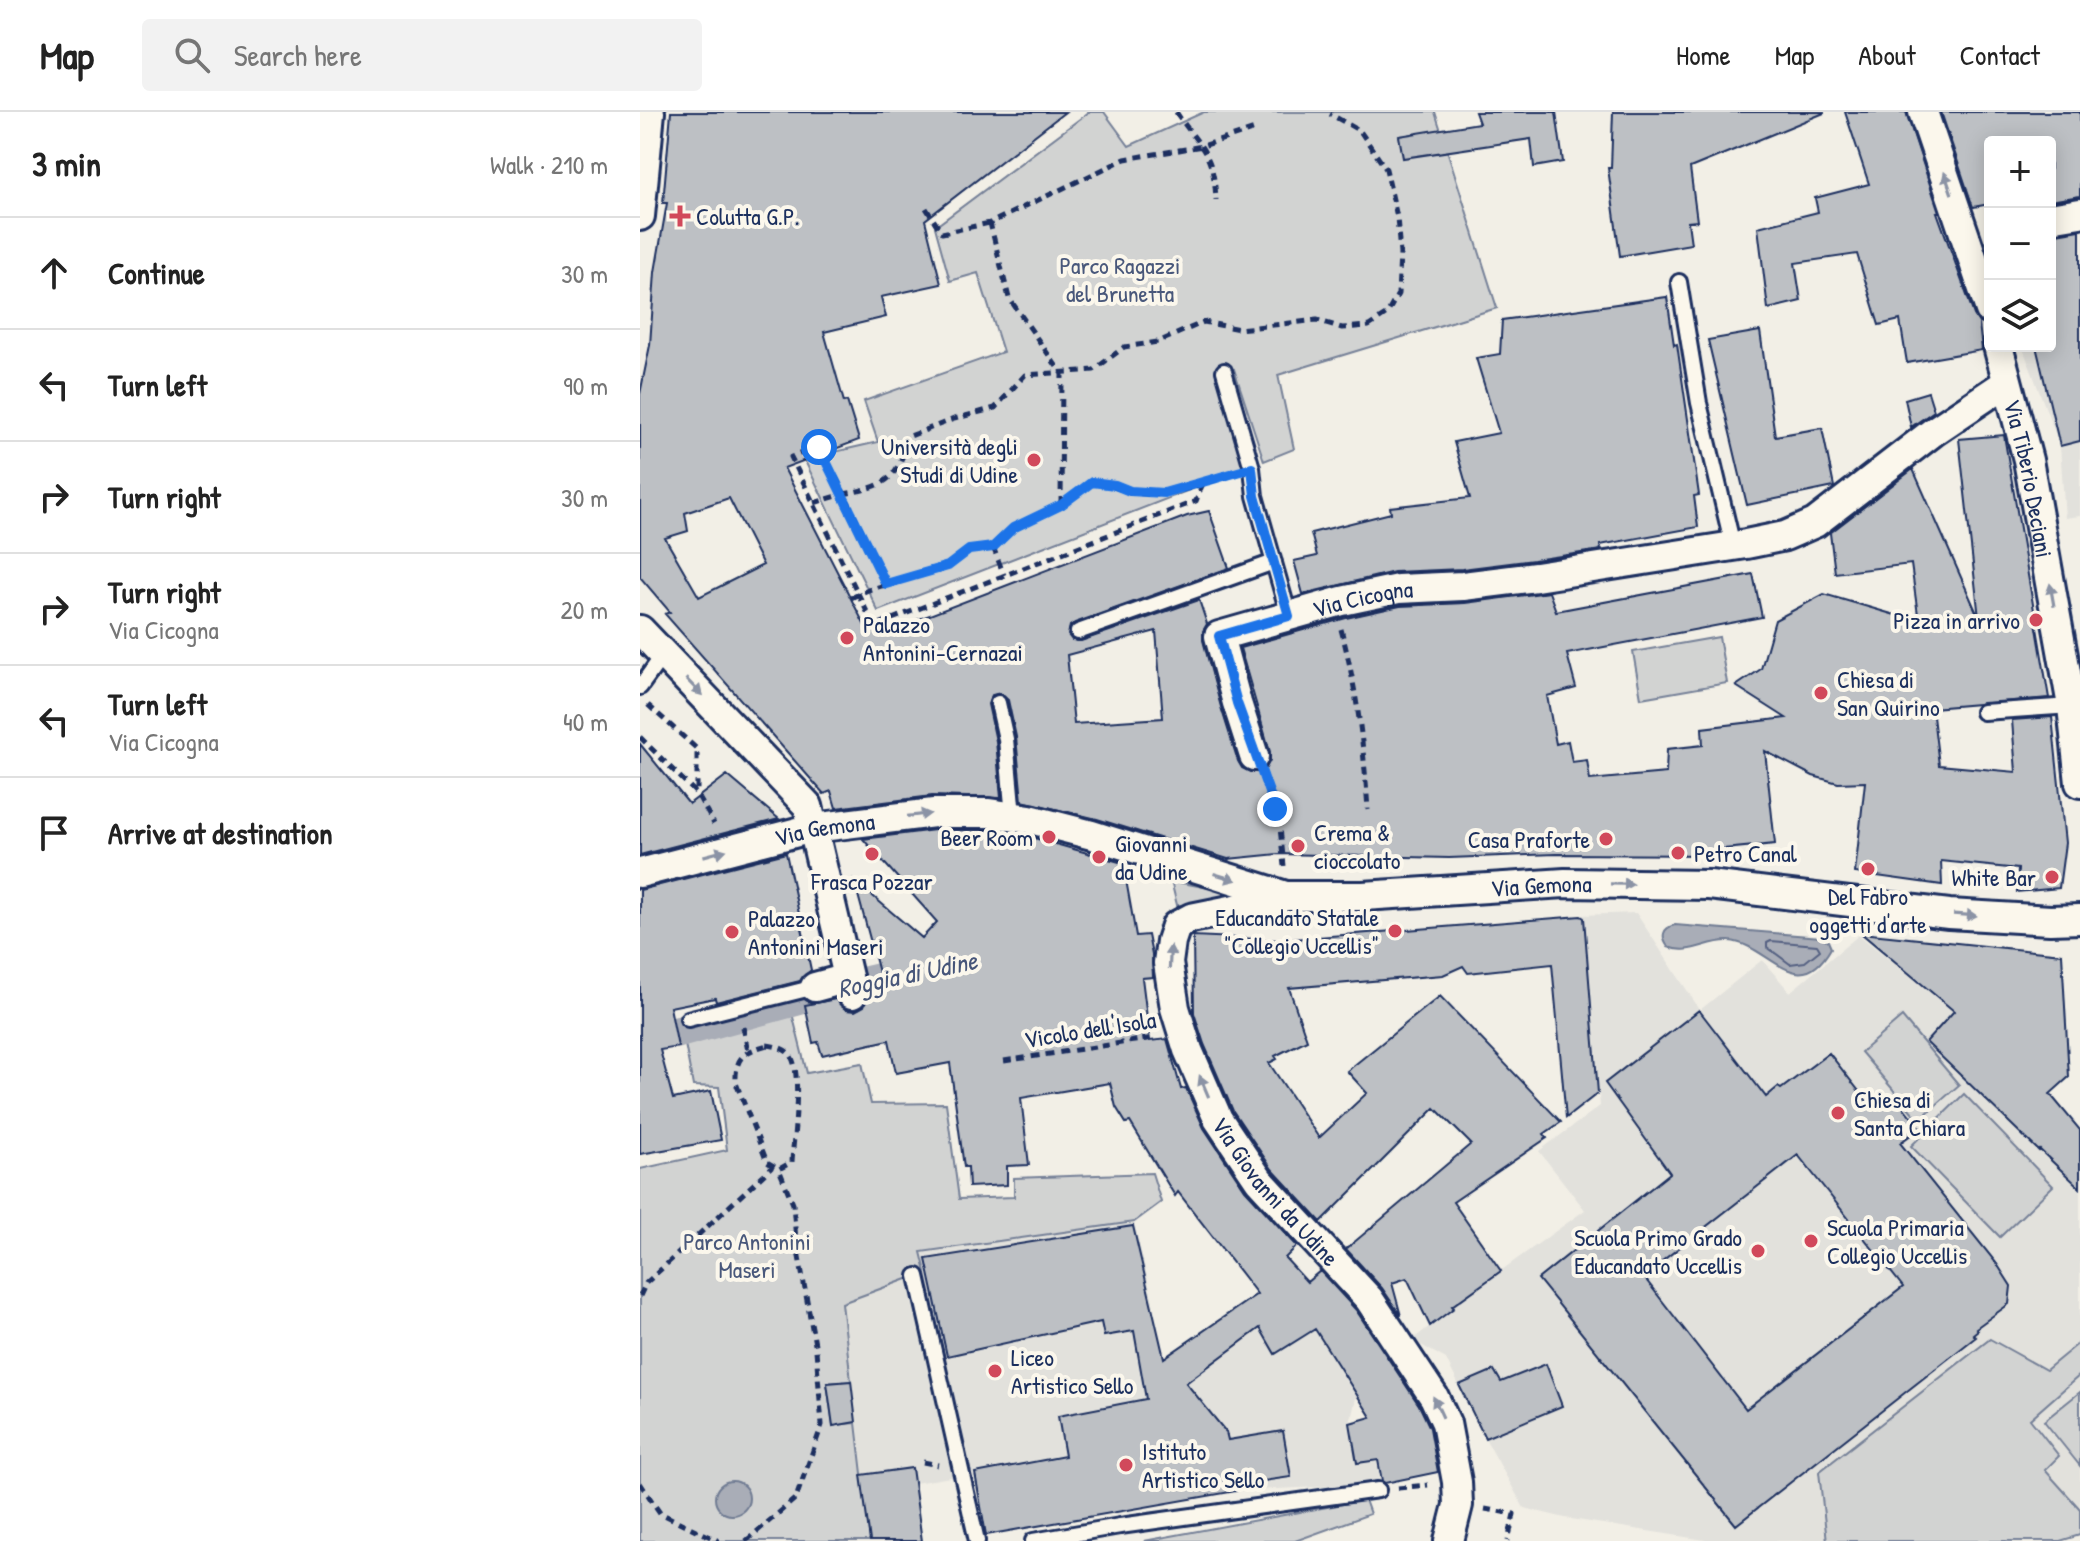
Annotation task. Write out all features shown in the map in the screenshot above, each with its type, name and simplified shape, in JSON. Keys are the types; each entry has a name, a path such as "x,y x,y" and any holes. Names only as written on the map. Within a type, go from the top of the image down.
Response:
{"street":[{"path":"640,216 650,112"},
{"path":"1923,112 1978,229 1986,280"},
{"path":"2056,217 2080,213"},
{"name":"Via Tiberio Deciani","path":"1999,352 2028,460 2072,706 2080,783"},
{"name":"Via Cicogna","path":"1254,756 1219,636 1398,589 1463,586 1536,577 1785,536 1815,523 1933,432 2006,383"},
{"path":"640,630 808,806 850,986 815,987"},
{"name":"Via Gemona","path":"640,873 813,828 934,813 989,813 1092,835 1286,896 1373,895 1565,883 1709,885 1949,914 2080,919"},
{"name":"Via Giovanni da Udine","path":"1286,896 1191,918 1176,926 1168,963 1175,1008 1218,1119 1259,1180 1369,1299 1434,1397 1446,1423 1457,1482 1458,1505 1449,1541"}],"lane":[{"path":"1679,282 1699,403 1733,546"},
{"path":"1224,371 1289,616"},
{"path":"1078,632 1274,562"},
{"path":"640,687 663,655"},
{"path":"998,703 1006,739 1013,816"},
{"path":"1983,712 2072,706"},
{"path":"688,1019 815,987"},
{"path":"917,1276 977,1541"},
{"path":"1033,1541 1378,1490"}],"path":[{"path":"1176,112 1203,146 1215,177 1216,200"},
{"path":"814,503 874,488 899,470 910,436 995,408 1025,375 1094,370 1124,347 1158,342 1204,322 1239,329 1317,320 1342,328 1369,326 1387,314 1398,294 1400,254 1397,217 1386,169 1360,131 1330,114"},
{"path":"926,208 942,233 990,223 1125,159 1203,146 1258,128"},
{"path":"990,223 1009,298 1062,374 1061,505"},
{"path":"886,584 819,447 791,457 874,626 1196,501 1203,483"},
{"path":"851,598 948,566 969,550 993,547 1013,528 1061,505 1092,482 1130,491 1164,493 1252,468"},
{"path":"993,547 1004,575"},
{"path":"1340,623 1354,676 1365,757 1368,810"},
{"path":"640,698 697,749"},
{"path":"640,737 697,794 715,825"},
{"path":"697,794 697,749 707,739"},
{"path":"1254,756 1279,818 1283,853"},
{"path":"742,1021 748,1051"},
{"name":"Vicolo dell'Isola","path":"1004,1061 1183,1033"},
{"path":"640,1296 646,1283 775,1168 792,1162 797,1070 791,1055 779,1047 767,1045 748,1051 735,1069 736,1083 767,1162 775,1168 793,1204 796,1240 816,1350 822,1425 796,1498 746,1541"},
{"path":"640,1483 660,1513 719,1541"},
{"path":"1508,1541 1514,1514"}],"shaded area":[{"path":"2080,235 2080,516 2065,518 2060,446 2024,352 2056,352 2056,324"},
{"name":"Scuola Primaria Collegio Uccellis","path":"1636,913 1700,1010 1762,960 1790,992 1859,935 2030,1072 2080,1130 2080,1522 2051,1541 1711,1541 1565,1518 1524,1508 1446,1359 1412,1340 1452,1306 1585,1210 1539,1151 1600,1106 1584,919 1581,915"},
{"name":"Liceo Artistico Sello","path":"1134,1222 1154,1306 1130,1311 1150,1420 1186,1383 1260,1328 1275,1354 1315,1329 1357,1394 1350,1423 1357,1462 1378,1460 1382,1484 1236,1491 985,1535 974,1473 915,1483 912,1468 861,1475 842,1303 925,1273 921,1252"}],"green space":[{"name":"Parco Ragazzi del Brunetta","path":"1089,112 1104,112 1129,146 1204,112 1435,112 1497,308 1278,375 1294,449 1264,461 1234,369 1217,374 1246,468 878,611 804,459 878,442 864,401 1003,352 978,273 950,281 935,227"},
{"path":"1719,637 1727,683 1641,698 1633,652"},
{"path":"1171,881 1253,896 1177,905"},
{"name":"Parco Antonini Maseri","path":"792,1013 807,1073 862,1063 871,1104 946,1103 959,1199 1014,1197 1014,1178 1152,1173 1161,1202 1134,1222 921,1252 926,1272 842,1303 851,1381 827,1383 833,1425 856,1423 870,1541 640,1541 640,1169 727,1150 719,1087 693,1086 684,1039"},
{"path":"1902,1017 1959,1085 1919,1120 1861,1052"},
{"path":"1964,1094 2053,1186 2000,1237 1911,1146"},
{"path":"1990,1339 2046,1370 2080,1342 2080,1375 2030,1419 2059,1456 2045,1470 2080,1509 2080,1535 2060,1541 1827,1541 1819,1472"},
{"path":"2080,1392 2080,1466 2044,1421"},
{"path":"1365,1500 1370,1514 1295,1541 1144,1541"}],"water":[{"path":"1675,925 1821,937 1828,941 1831,948 1819,964 1807,972 1795,972 1743,944 1729,941 1684,950 1668,947 1664,933"},
{"path":"732,1481 744,1486 749,1498 744,1510 732,1515 720,1510 715,1498 720,1486"}],"building":[{"path":"671,112 1065,112 925,220 941,284 881,297 886,317 824,332 844,402 847,401 859,440 784,468 865,626 883,633 1187,516 1209,511 1229,568 1075,623 1070,626 1068,635 1072,640 1081,641 1199,600 1207,624 1203,640 1221,707 1238,761 1242,768 1250,772 1266,768 1270,752 1240,648 1400,606 1465,603 1549,592 1556,611 1753,574 1762,617 1567,654 1576,688 1547,696 1556,744 1568,741 1572,762 1587,760 1590,780 1666,773 1667,749 1703,745 1702,728 1786,718 1736,686 1761,669 1775,620 1824,594 1919,622 1911,564 1835,573 1830,533 1913,469 1979,618 1959,439 2004,435 2049,698 1932,708 1939,765 2016,772 2012,720 2052,717 2065,843 2059,888 2017,892 2018,869 1941,861 1942,885 1855,873 1865,782 1838,783 1813,776 1765,751 1775,844 1714,850 1715,855 1556,854 1449,858 1278,854 1228,859 1097,819 1022,801 1016,737 1008,700 1000,693 992,695 988,704 996,741 1001,798 932,796 836,808 831,791 824,794 665,614 670,612 640,577 640,394 650,345 655,272 667,203 663,203","holes":["729,498 763,565 699,597 665,538 688,531 685,513","1156,631 1163,718 1074,724 1067,655"]},
{"path":"1475,112 1556,112 1563,162 1534,167 1531,139 1403,158 1399,136 1479,123"},
{"path":"1613,112 1824,113 1690,168 1697,221 1688,222 1691,244 1620,256 1608,168 1611,168"},
{"path":"1845,112 1906,112 1937,212 1979,323 1982,350 1907,363 1900,320 1879,325 1857,254 1795,263 1801,301 1768,309 1758,227 1818,212 1815,198 1869,184"},
{"path":"1941,112 2080,112 2080,196 2056,200 2056,136 1984,136 1984,205 1973,207"},
{"path":"2080,230 2080,441 2060,446 2037,352 2056,352 2056,234"},
{"path":"1667,297 1699,495 1694,496 1698,527 1600,545 1601,550 1534,560 1462,569 1394,572 1303,594 1294,561 1317,556 1311,533 1391,513 1390,507 1470,498 1454,442 1499,433 1476,358 1500,354 1502,320"},
{"path":"1760,331 1775,436 1822,428 1834,487 1747,505 1708,340"},
{"path":"1928,392 1934,411 1911,427 1905,399"},
{"path":"640,744 689,804 727,775 779,819 640,855"},
{"path":"935,830 988,830 1027,836 1123,863 1136,936 1148,935 1152,955 1153,977 1142,978 1150,1041 1167,1039 1181,1089 1186,1088 1204,1128 1245,1190 1297,1246 1285,1258 1307,1282 1320,1271 1356,1310 1419,1405 1430,1428 1438,1472 1385,1483 1378,1460 1357,1463 1350,1423 1371,1417 1315,1329 1275,1354 1260,1328 1186,1383 1226,1432 1228,1440 1283,1431 1291,1477 1235,1485 1236,1491 986,1535 975,1473 1065,1456 1058,1416 1146,1399 1134,1331 1104,1336 1101,1322 947,1356 926,1259 1133,1226 1164,1358 1257,1294 1178,1192 1175,1196 1130,1122 1126,1123 1116,1107 1110,1083 1021,1098 1029,1165 1007,1166 1007,1185 969,1187 950,1063 896,1073 889,1040 822,1055 818,1042 813,1043 805,1005 836,999 846,1010 855,1011 864,1006 869,991 883,987 854,880 922,938 937,922 863,839"},
{"name":"Palazzo Antonini Maseri","path":"786,853 811,970 800,981 716,1002 715,998 670,1007 678,1047 660,1050 673,1099 711,1091 721,1140 640,1154 640,890"},
{"path":"1584,918 1598,1093 1566,1118 1552,964 1468,973 1463,966 1443,975 1289,988 1307,1040 1275,1056 1277,1059 1269,1063 1319,1138 1367,1093 1347,1071 1440,996 1561,1122 1544,1134 1547,1138 1453,1202 1501,1271 1430,1326 1407,1278 1392,1283 1401,1316 1382,1288 1346,1249 1471,1144 1435,1108 1321,1222 1272,1169 1233,1111 1194,1013 1193,936 1280,940"},
{"path":"1861,933 2062,954 2069,1077 2050,1094 2080,1130 2080,1188 1926,1042 1954,1011"},
{"path":"1699,1010 1766,1097 1829,1053 1873,1109 1894,1095 1920,1128 1900,1143 1997,1264 2011,1286 2009,1304 1976,1328 1978,1330 1973,1334 1976,1337 1736,1525 1538,1279 1670,1173 1605,1083","holes":["1798,1155 1903,1287 1746,1409 1643,1276"]},
{"path":"1546,1364 1562,1406 1485,1438 1459,1385 1494,1370 1501,1382"},
{"path":"851,1381 856,1422 833,1426 827,1383"},
{"path":"912,1468 922,1541 870,1541 861,1475"}],"waterway":[{"name":"Roggia di Udine","path":"675,1033 923,969"}],"place":[{"name":"Colutta G.P.","path":"680,216"},
{"name":"Università degli Studi di Udine","path":"1034,460"},
{"name":"Pizza in arrivo","path":"2036,620"},
{"name":"Palazzo Antonini-Cernazai","path":"847,638"},
{"name":"Chiesa di San Quirino","path":"1821,693"},
{"name":"Beer Room","path":"1049,837"},
{"name":"Casa Praforte","path":"1606,839"},
{"name":"Crema & cioccolato","path":"1298,846"},
{"name":"Petro Canal","path":"1678,853"},
{"name":"Frasca Pozzar","path":"872,854"},
{"name":"Giovanni da Udine","path":"1099,857"},
{"name":"Del Fabro oggetti d'arte","path":"1868,869"},
{"name":"White Bar","path":"2052,877"},
{"name":"Educandato Statale \"Collegio Uccellis\"","path":"1395,931"},
{"name":"Palazzo Antonini Maseri","path":"732,932"},
{"name":"Chiesa di Santa Chiara","path":"1838,1113"},
{"name":"Scuola Primaria Collegio Uccellis","path":"1811,1241"},
{"name":"Scuola Primo Grado Educandato Uccellis","path":"1758,1251"},
{"name":"Liceo Artistico Sello","path":"995,1371"},
{"name":"Istituto Artistico Sello","path":"1126,1465"}],"route":[{"path":"819,447 886,584 948,566 969,550 993,547 1013,528 1061,505 1092,482 1130,491 1164,493 1252,468 1255,496 1289,616 1219,636 1254,756 1275,809"}]}
